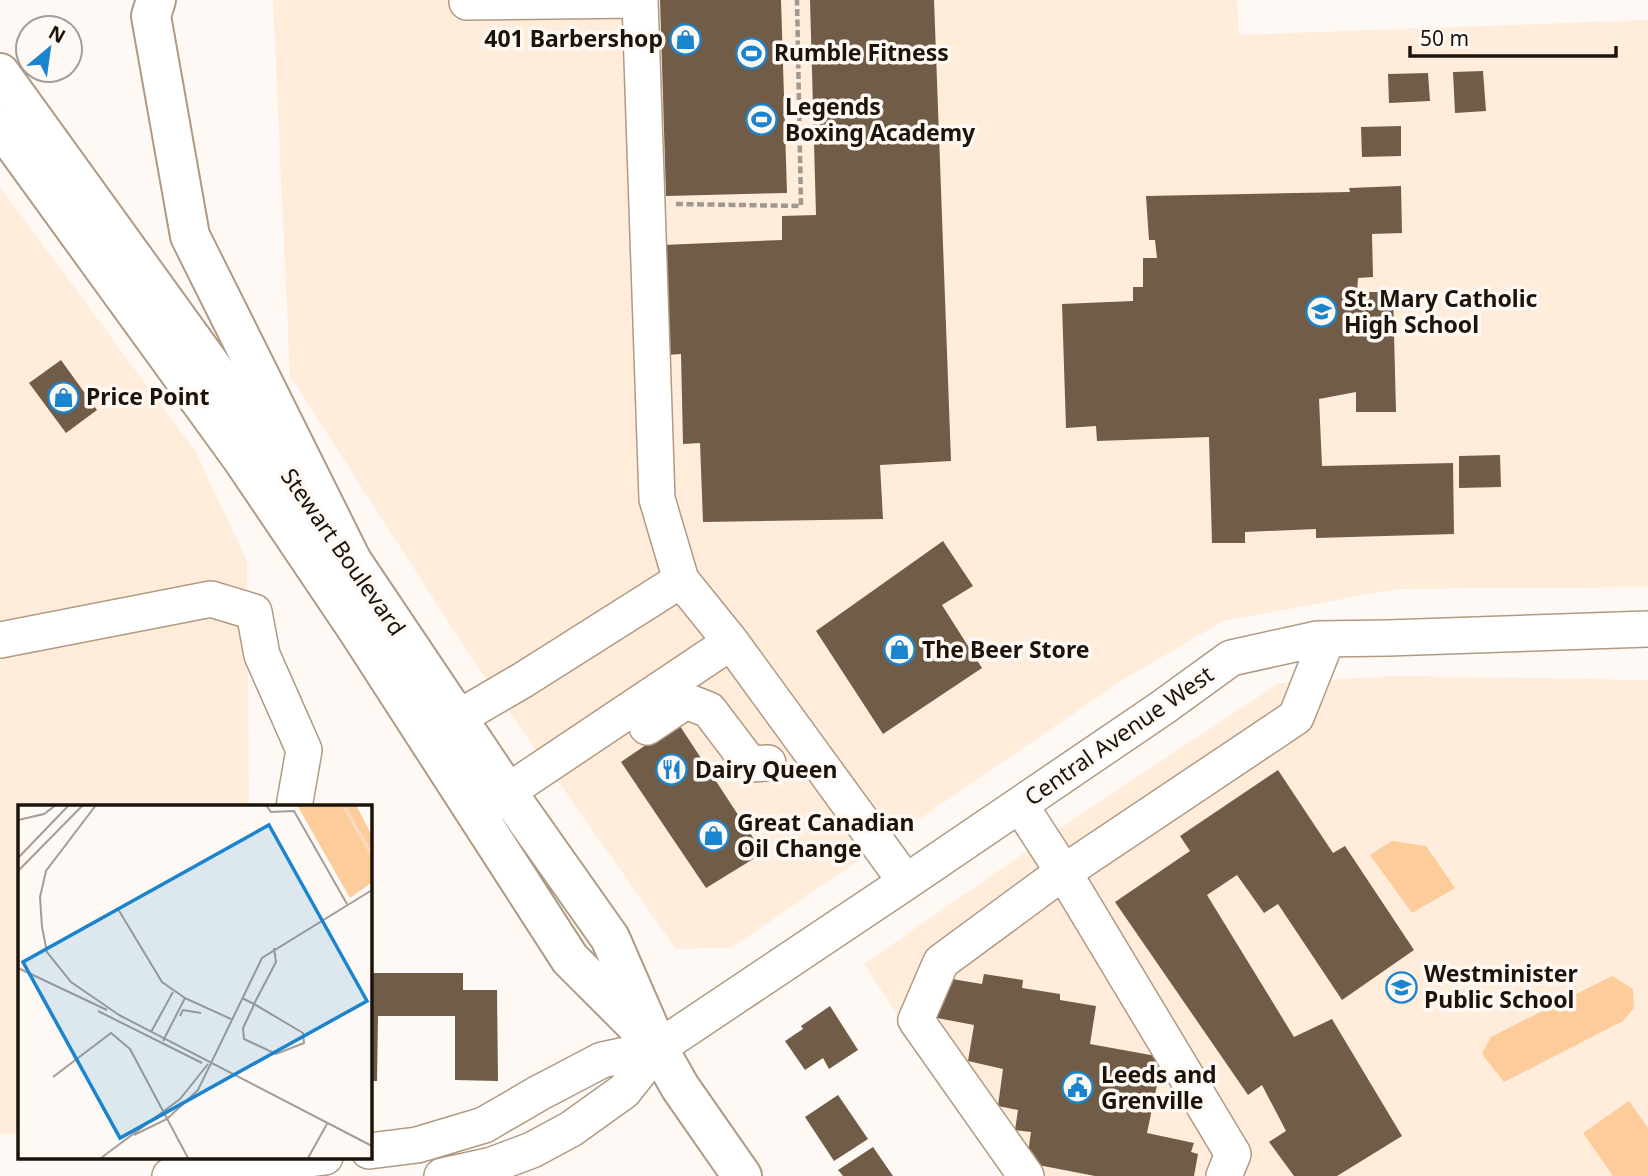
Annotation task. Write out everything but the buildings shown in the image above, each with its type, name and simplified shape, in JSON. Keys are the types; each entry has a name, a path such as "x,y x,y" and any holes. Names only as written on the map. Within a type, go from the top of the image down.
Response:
{"main road":[{"path":"156,0 151,16 190,236 352,561"},
{"name":"Stewart Boulevard","path":"0,73 352,561 458,718 492,804 570,959 658,1048 680,1087 742,1176"},
{"name":"Stewart Boulevard","path":"0,125 243,460 358,629 492,804"}],"street":[{"path":"467,2 640,0 657,499 681,580 731,642 906,882"},
{"path":"458,718 681,580"},
{"path":"0,640 211,599 254,612 262,656 304,750 294,805"},
{"name":"Central Avenue West","path":"442,1176 492,1165 532,1150 571,1129 624,1091 658,1048 1020,805 1231,658 1317,639 1648,629"},
{"path":"1026,1176 916,1020 941,962 1063,873 1296,717 1327,639"},
{"path":"492,804 731,642"},
{"path":"577,774 686,701 709,710 750,764 768,763"},
{"path":"1020,805 1233,1154 1224,1176"},
{"name":"Central Avenue West","path":"371,1151 417,1145 484,1125 602,1060 658,1048"},
{"path":"170,1176 290,1165 321,1158"}],"path":[{"path":"647,203 801,206 797,0"}],"shaded area":[{"path":"273,0 1237,0 1239,35 1648,20 1648,587 1397,589 1223,621 1121,681 731,948 676,949 473,660 290,376"},
{"path":"0,187 195,451 247,561 249,805 18,805 18,1133 0,1134"},
{"name":"Westminister Public School","path":"1394,676 1648,680 1648,1176 1004,1176 864,964 1056,831 1279,683"},
{"path":"1392,841 1426,846 1455,888 1412,913 1370,855"},
{"path":"1612,976 1633,989 1634,1008 1623,1021 1504,1082 1482,1054 1491,1037"},
{"path":"1629,1101 1648,1128 1648,1176 1613,1176 1583,1133"}],"place":[{"name":"401 Barbershop","path":"686,39"},
{"name":"Rumble Fitness","path":"751,53"},
{"name":"Legends Boxing Academy","path":"762,120"},
{"name":"St. Mary Catholic High School","path":"1321,312"},
{"name":"Price Point","path":"63,397"},
{"name":"The Beer Store","path":"899,650"},
{"name":"Dairy Queen","path":"672,770"},
{"name":"Great Canadian Oil Change","path":"714,836"},
{"name":"Westminister Public School","path":"1401,987"},
{"name":"Leeds and Grenville","path":"1078,1088"}]}
